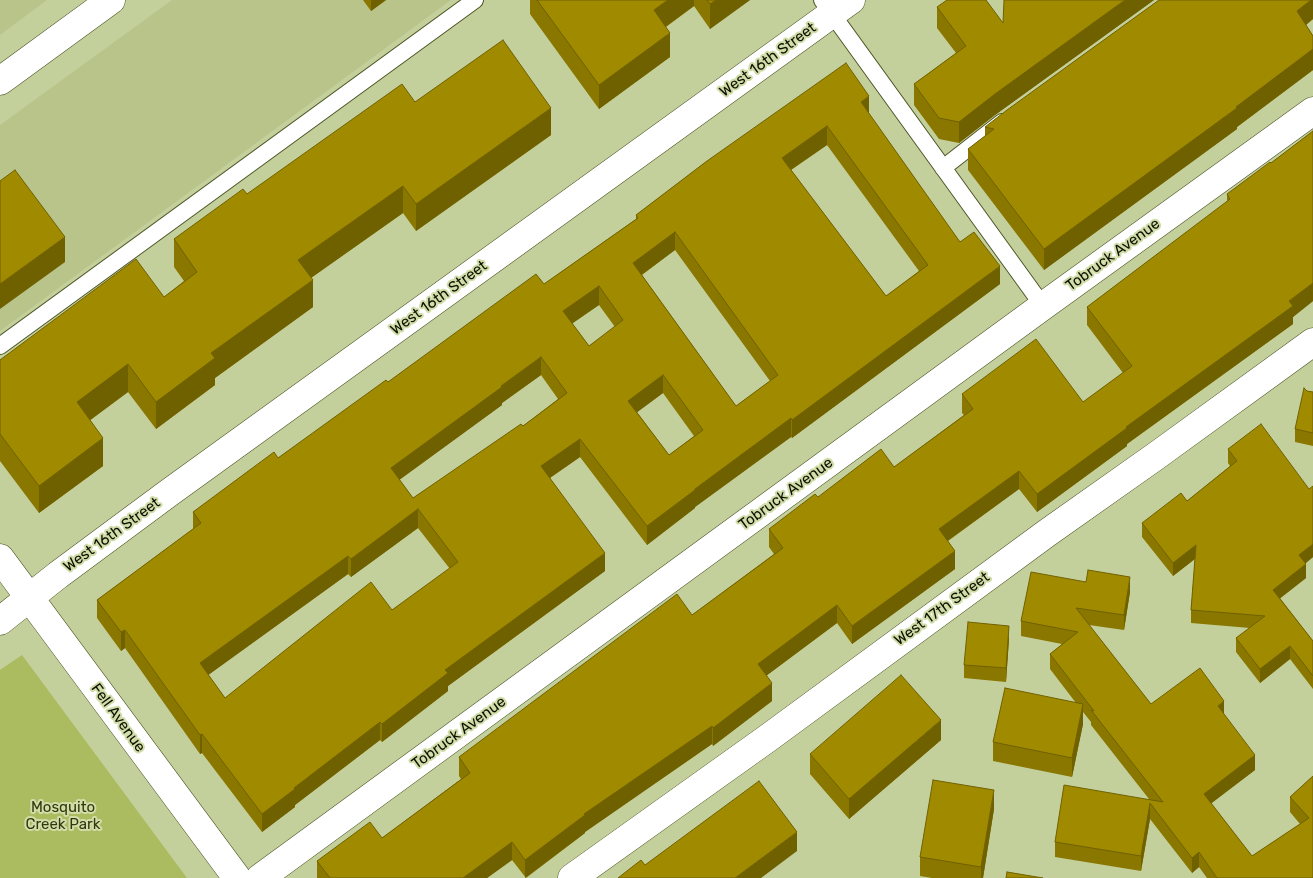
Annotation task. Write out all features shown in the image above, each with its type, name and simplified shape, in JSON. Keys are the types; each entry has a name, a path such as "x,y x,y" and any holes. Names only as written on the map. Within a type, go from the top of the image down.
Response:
{"street":[{"path":"0,81 112,0"},
{"name":"West 16th Street","path":"0,621 29,597 186,481 835,5"},
{"name":"Tobruck Avenue","path":"260,878 1042,306 1313,111"},
{"name":"West 17th Street","path":"572,878 768,738 1038,538 1313,342"},
{"name":"Fell Avenue","path":"0,558 237,878"}],"lane":[{"path":"0,346 475,0"},
{"path":"835,5 943,168 1042,306"},
{"path":"943,168 1016,112"}],"shaded area":[{"path":"0,0 47,0 0,35"},
{"path":"172,0 451,0 0,331 0,125"}],"green space":[{"name":"Mosquito Creek Park","path":"22,655 187,878 0,878 0,670"}],"building":[{"path":"537,0 668,0 654,10 670,33 599,85"},
{"path":"707,0 716,0 710,4"},
{"path":"947,0 986,0 1003,23 1004,0 1125,0 959,122 939,118 914,84 966,46 937,7"},
{"path":"1159,0 1311,0 1297,11 1313,36 1313,49 1237,108 1044,249 968,149 994,129 985,127"},
{"path":"503,40 551,108 416,204 403,186 298,260 313,280 211,353 215,358 156,402 128,364 77,402 103,438 39,486 0,434 0,360 136,259 164,297 197,272 174,239 243,189 247,194 402,84 415,102"},
{"path":"846,63 869,96 861,102 960,242 974,232 1000,266 792,420 791,418 647,526 580,439 541,466 605,553 445,670 448,673 382,724 380,722 262,814 202,734 200,735 125,630 121,632 97,600 201,523 193,512 274,452 278,458 386,380 388,382 536,274 544,284 638,218 636,215 707,161","holes":["827,126 928,265 886,296 782,158","675,232 778,375 736,406 633,263","599,286 623,320 589,346 563,311","541,357 567,393 523,426 521,424 413,498 391,468","663,375 703,430 669,455 628,401","418,509 458,562 392,610 371,582 225,698 200,663 348,556 351,559"]},
{"path":"1313,131 1313,283 1289,301 1293,306 1037,494 1019,471 939,529 955,551 852,626 837,605 758,664 772,683 713,728 712,726 584,814 525,860 512,842 463,878 330,878 317,861 370,822 382,838 470,773 459,757 677,594 692,615 783,548 769,529 815,494 818,497 881,449 894,467 973,409 962,394 1036,339 1083,402 1132,366 1087,307 1230,199 1227,194"},
{"path":"15,170 65,237 0,284 0,181"},
{"path":"1304,388 1307,391 1313,392 1313,433 1295,429"},
{"path":"1261,424 1309,489 1313,486 1313,544 1299,555 1306,564 1273,590 1313,641 1313,676 1290,646 1260,669 1236,638 1265,616 1191,610 1196,545 1173,563 1142,523 1181,493 1187,501 1237,461 1228,449"},
{"path":"1088,570 1130,577 1124,615 1076,608 1151,704 1200,668 1224,701 1218,706 1255,755 1204,794 1252,856 1309,818 1290,797 1313,776 1313,878 1217,878 1199,852 1192,858 1150,803 1141,856 1055,842 1064,785 1163,802 1050,654 1078,632 1021,621 1031,572 1086,582"},
{"path":"968,622 1009,626 1006,668 964,665"},
{"path":"901,675 941,720 849,799 810,754"},
{"path":"1005,688 1083,704 1072,758 993,742"},
{"path":"933,780 994,790 981,867 920,857"},
{"path":"759,781 797,832 735,878 618,878 641,860 645,865"},
{"path":"1007,872 1043,878 1006,878"}]}
